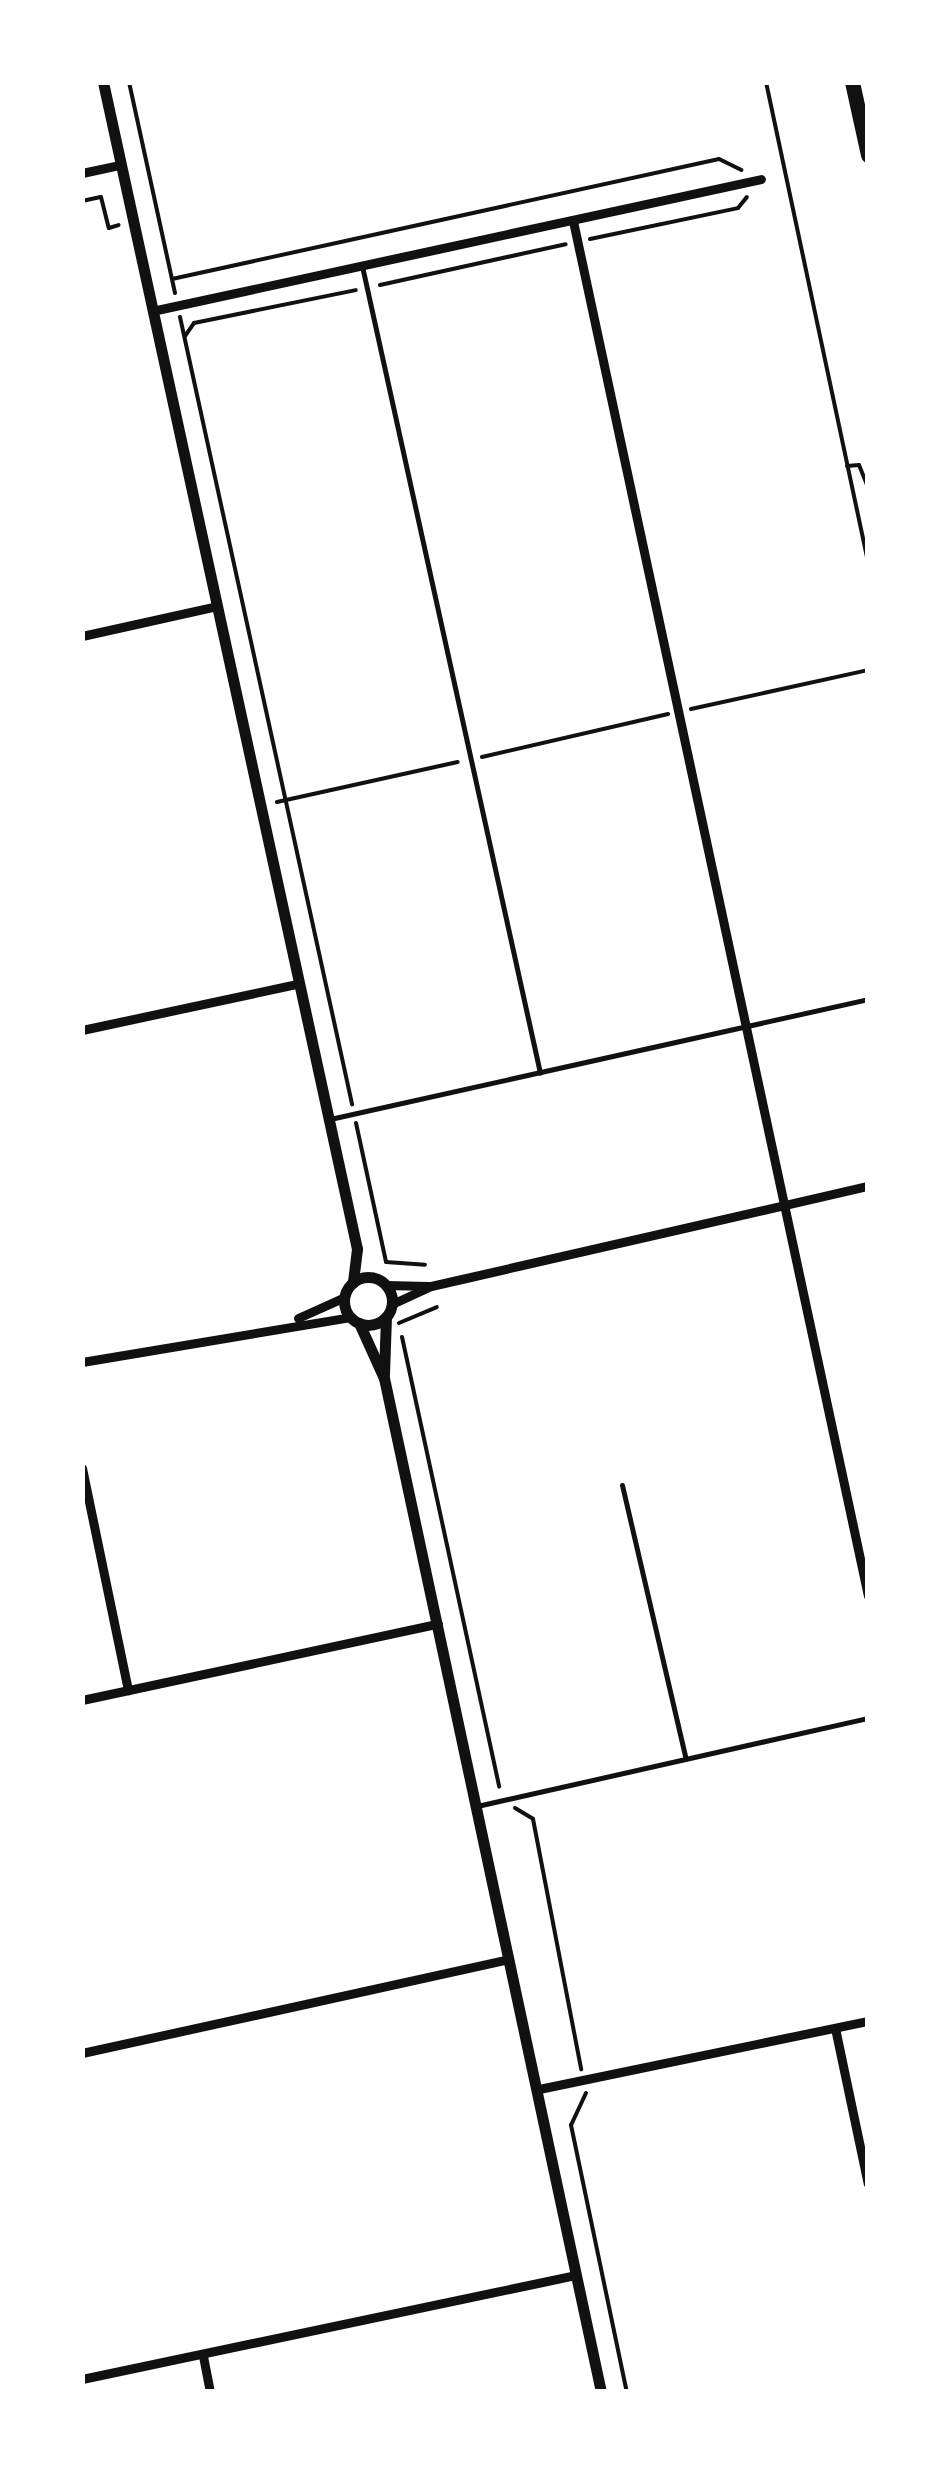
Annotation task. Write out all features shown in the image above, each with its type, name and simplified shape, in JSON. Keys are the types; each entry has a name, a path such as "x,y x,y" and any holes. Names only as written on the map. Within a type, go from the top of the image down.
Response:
{"highway":[{"path":"852,82 868,155"}],"street":[{"path":"103,82 356,1249 353,1283 345,1297 291,1321"},
{"path":"82,173 121,165"},
{"path":"152,311 761,179"},
{"path":"573,221 868,1596"},
{"path":"82,636 217,606"},
{"path":"82,1030 297,984"},
{"path":"82,1362 291,1321 355,1320 389,1311 431,1286 868,1186"},
{"path":"356,1249 381,1282 389,1311 384,1378"},
{"path":"353,1283 431,1286"},
{"path":"345,1297 384,1378 601,2392"},
{"path":"82,1468 128,1690"},
{"path":"82,1700 438,1624"},
{"path":"82,2053 509,1959"},
{"path":"539,2090 868,2021"},
{"path":"835,2028 868,2184"},
{"path":"82,2379 576,2275"},
{"path":"203,2356 210,2392"}],"lane":[{"path":"362,265 466,760 540,1073"},
{"path":"327,1120 868,999"},
{"path":"622,1486 686,1759"},
{"path":"477,1806 868,1718"}],"path":[{"path":"129,82 386,1262 425,1265"},
{"path":"766,82 868,562"},
{"path":"846,466 858,465 868,488"},
{"path":"259,806 466,760"},
{"path":"436,1308 399,1323 502,1800 533,1819 586,2100 571,2125 627,2392"}]}
